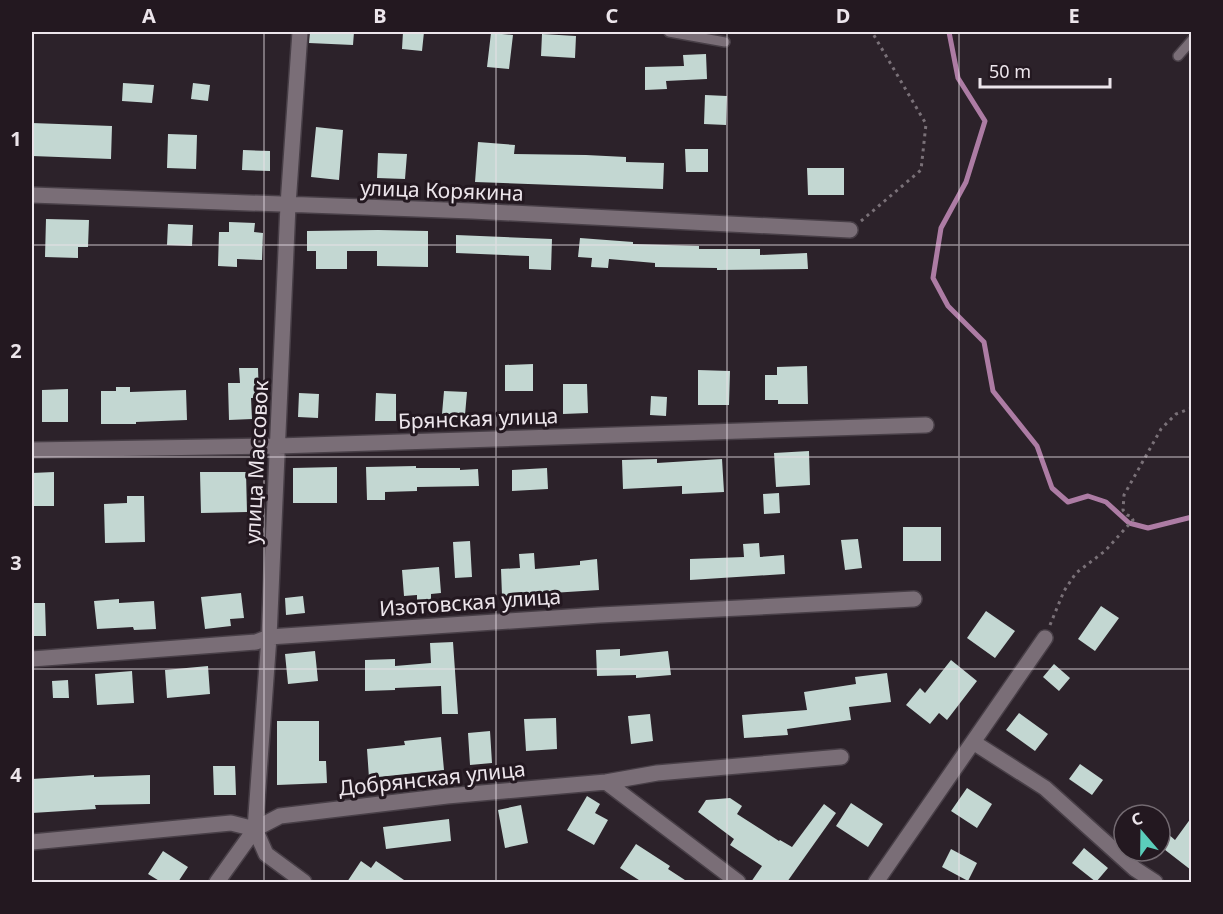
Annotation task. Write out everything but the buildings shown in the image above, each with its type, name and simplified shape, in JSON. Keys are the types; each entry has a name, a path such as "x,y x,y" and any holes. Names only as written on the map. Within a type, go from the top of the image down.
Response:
{"street":[{"name":"улица Массовок","path":"255,829 269,637 288,205 300,32"},
{"name":"улица Корякина","path":"32,195 472,211 850,230"},
{"name":"Брянская улица","path":"32,450 278,446 926,425"},
{"name":"Изотовская улица","path":"32,659 256,642 269,637 600,615 914,599"},
{"path":"876,882 1045,638"},
{"path":"973,742 1046,788 1135,869 1155,882"},
{"name":"Добрянская улица","path":"255,829 280,816 447,796 841,757"},
{"path":"606,782 738,882"},
{"path":"32,842 231,823 255,829"},
{"path":"217,882 255,829"},
{"path":"255,829 266,854 304,882"}],"lane":[{"path":"669,32 725,42"},
{"path":"1178,56 1191,40"}],"path":[{"path":"850,230 921,170 927,124 872,32"},
{"path":"1045,638 1064,591 1076,573 1105,551 1133,520 1123,510 1124,495 1161,429 1176,414 1191,408"}],"waterway":[{"path":"949,32 958,78 985,121 966,182 941,228 933,278 948,306 984,342 993,391 1037,446 1052,488 1068,502 1088,496 1106,502 1129,523 1148,528 1192,517"}]}
